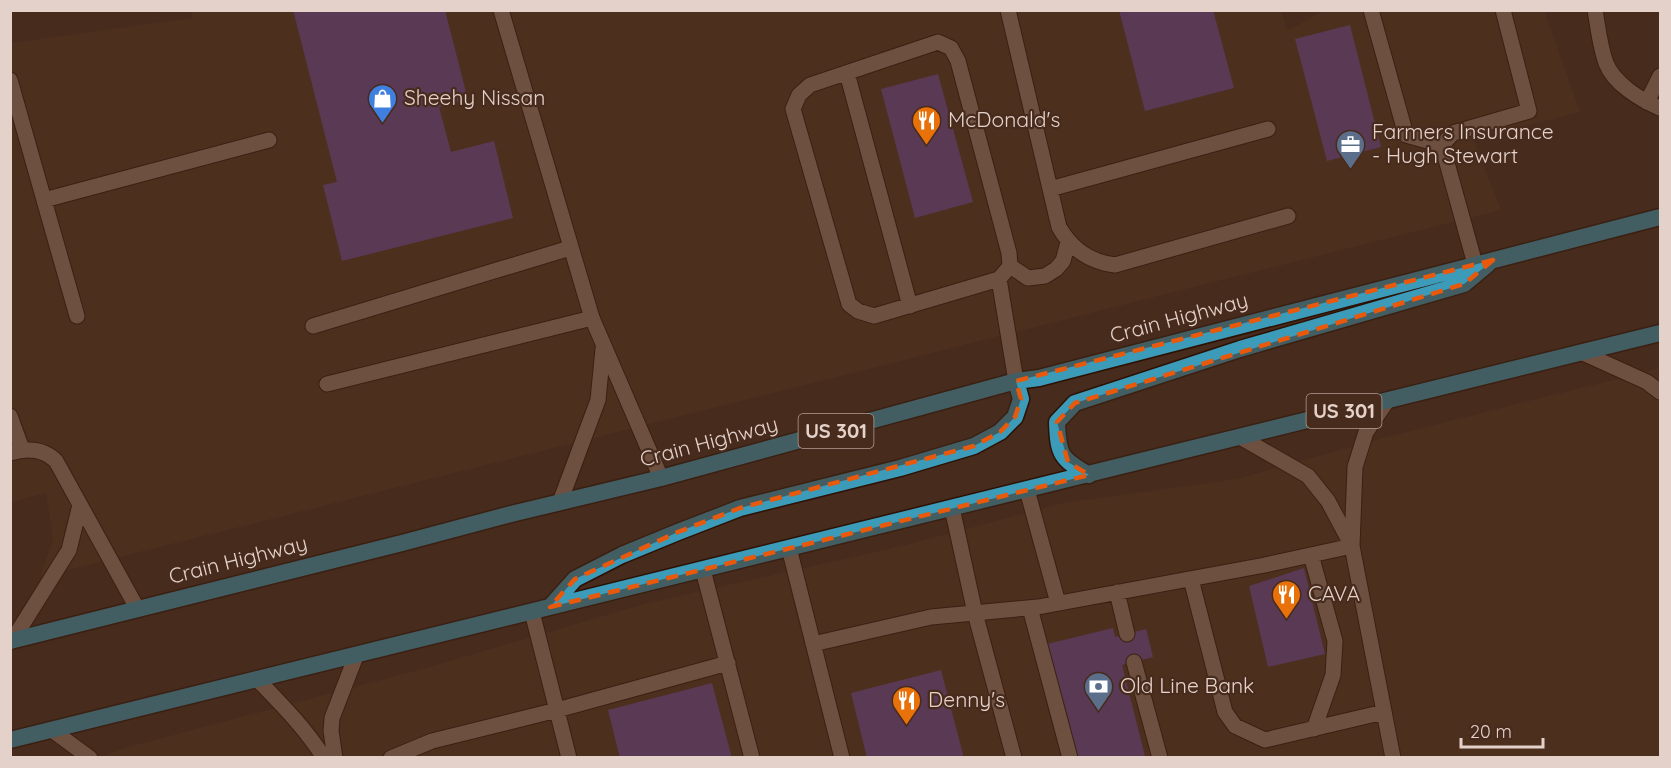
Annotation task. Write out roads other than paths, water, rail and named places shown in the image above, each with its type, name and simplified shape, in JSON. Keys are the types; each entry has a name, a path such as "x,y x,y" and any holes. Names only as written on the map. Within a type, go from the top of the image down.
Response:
{"highway":[{"name":"Crain Highway","path":"11,641 661,478 1016,381 1039,378 1660,217"},
{"path":"1089,475 1068,462 1062,455 1057,435 1057,422 1075,403 1240,349 1464,284 1493,260"},
{"name":"US 301","path":"10,740 1660,333"},
{"path":"550,607 575,579 622,555 740,508 900,468 974,446 1000,432 1015,417 1022,399 1016,381"}],"street":[{"path":"501,10 592,318 661,478"},
{"path":"1008,10 1059,227 1068,242 1087,257 1101,263 1115,265 1288,216"},
{"path":"1371,10 1406,135 1442,145"},
{"path":"1442,145 1453,133 1529,111 1503,10"},
{"path":"1595,10 1606,63 1617,80 1654,105 1660,76"},
{"path":"938,42 951,48 958,61 1009,253 1010,266 999,279 874,316 858,311 849,304 793,109 799,95 810,85 938,42"},
{"path":"847,73 910,306"},
{"path":"10,80 77,316"},
{"path":"1050,189 1268,129"},
{"path":"44,200 269,140"},
{"path":"1442,145 1475,264"},
{"path":"1010,266 1028,278 1045,276 1056,270 1063,261 1068,242"},
{"path":"314,326 570,248"},
{"path":"999,279 1016,381"},
{"path":"327,384 592,318"},
{"path":"560,502 598,400 604,346"},
{"path":"1583,353 1647,382 1660,392"},
{"path":"1387,401 1366,432 1355,467 1352,546 1393,758"},
{"path":"10,416 16,451 48,453 56,461 136,609"},
{"path":"1240,437 1308,476 1328,501 1352,546"},
{"path":"1027,490 1058,603"},
{"path":"11,641 69,550 80,505"},
{"path":"952,508 975,613 1014,758"},
{"path":"813,644 931,617 1030,608 1191,579 1352,546"},
{"path":"789,548 842,758"},
{"path":"1311,555 1335,641 1333,675 1314,729"},
{"path":"703,570 752,758"},
{"path":"1191,579 1225,712 1235,726 1265,740 1384,712"},
{"path":"1117,592 1127,634"},
{"path":"1030,608 1070,758"},
{"path":"532,612 569,758"},
{"path":"334,758 332,718 356,656"},
{"path":"1134,662 1159,756"},
{"path":"391,758 432,741 557,710 728,663"},
{"path":"258,680 313,740 324,758"},
{"path":"52,730 90,758"}],"place":[{"name":"Sheehy Nissan","path":"383,124"},
{"name":"McDonald's","path":"927,146"},
{"name":"Farmers Insurance - Hugh Stewart","path":"1351,170"},
{"name":"CAVA","path":"1287,620"},
{"name":"Old Line Bank","path":"1099,712"},
{"name":"Denny's","path":"907,726"}]}
